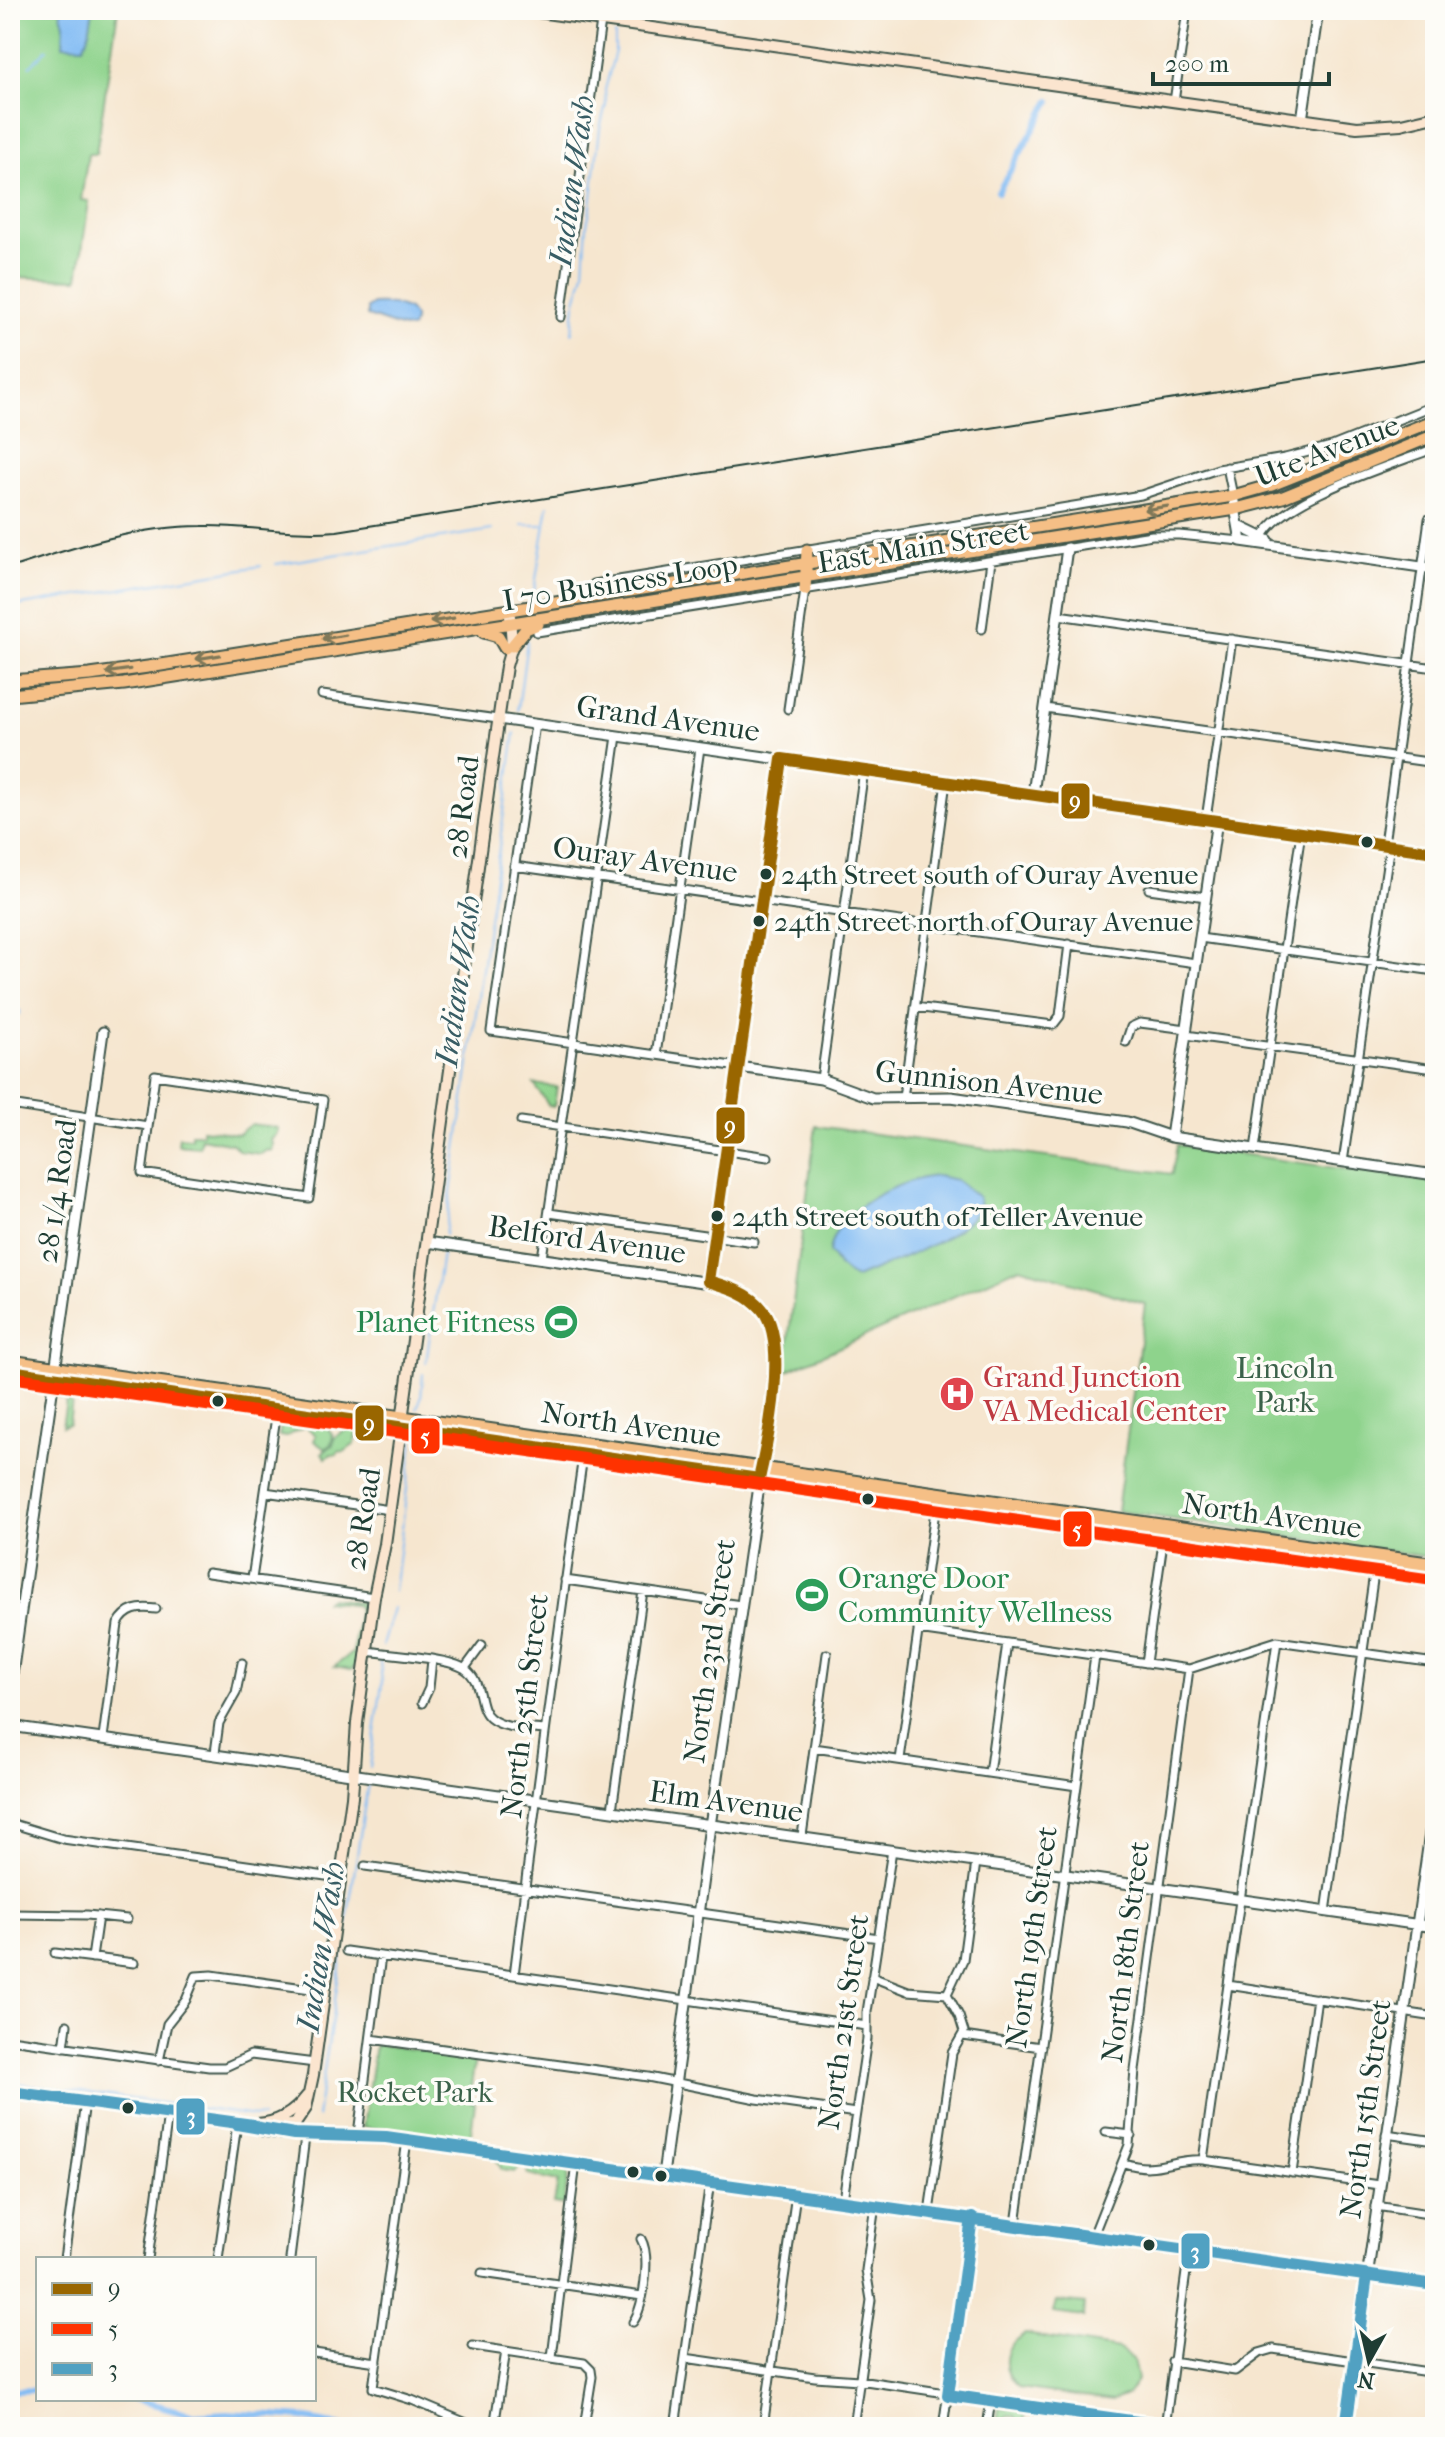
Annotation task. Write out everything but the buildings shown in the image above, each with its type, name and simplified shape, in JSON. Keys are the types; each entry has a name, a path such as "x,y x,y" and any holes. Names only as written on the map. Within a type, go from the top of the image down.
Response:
{"main road":[{"path":"524,10 602,16 1302,120 1372,127 1401,124 1433,115"},
{"name":"I 70 Business Loop","path":"10,681 80,675 295,643 1233,496 1272,485 1435,420"},
{"name":"Ute Avenue","path":"1236,509 1283,497 1435,435"},
{"name":"I 70 Business Loop","path":"10,695 79,690 565,615 629,611 806,584 1236,509"},
{"path":"806,584 807,550"},
{"path":"626,592 629,611"},
{"name":"28 Road","path":"295,2124 304,2113 315,2063 355,1773 357,1723 403,1423 506,666 510,610"},
{"path":"467,632 496,635 508,647 531,626 565,615"},
{"path":"295,643 300,658"},
{"path":"79,690 80,675"},
{"name":"North Avenue","path":"11,1364 760,1474 966,1502 972,1498 1045,1519 1106,1528 1164,1531 1376,1561 1435,1575"},
{"name":"North Avenue","path":"182,1391 222,1402 240,1400 330,1407 446,1434 458,1432 529,1441 547,1438 584,1448"},
{"name":"North Avenue","path":"760,1474 891,1497 937,1498 1009,1509 1141,1522 1164,1531"},
{"path":"1045,1519 1089,1521 1098,1516"},
{"path":"1106,1528 1112,1523 1126,1525 1141,1522"},
{"name":"North Avenue","path":"1376,1561 1435,1564"},
{"path":"10,2092 237,2124 277,2121 294,2111 309,2094"},
{"path":"237,2124 254,2130 279,2129 295,2124"}],"street":[{"path":"1174,102 1187,10"},
{"path":"1302,120 1318,10"},
{"path":"561,317 602,16"},
{"name":"East Main Street","path":"594,584 1112,501 1169,487 1227,467 1285,458 1332,446 1435,405"},
{"path":"1262,539 1278,517 1307,500 1435,448"},
{"path":"1227,467 1241,541 1435,569"},
{"path":"1343,1162 1373,962 1395,757 1429,519"},
{"path":"1239,526 1262,539 1317,552"},
{"name":"East Main Street","path":"806,584 1165,535 1241,541"},
{"path":"1033,794 1067,548"},
{"path":"982,629 991,561"},
{"path":"788,709 806,584"},
{"path":"537,632 629,611"},
{"path":"1058,615 1435,668"},
{"path":"1171,1137 1206,897 1218,732 1232,639"},
{"name":"Grand Avenue","path":"322,695 1435,852"},
{"path":"1045,708 1435,763"},
{"path":"514,866 535,724"},
{"path":"542,1258 617,736"},
{"path":"656,1055 700,748"},
{"path":"708,1281 782,759"},
{"path":"821,1079 864,770"},
{"path":"903,1098 946,782"},
{"path":"1255,1149 1301,832"},
{"name":"Ouray Avenue","path":"514,866 1196,963"},
{"name":"Gunnison Avenue","path":"514,866 491,1031 821,1079 867,1097 951,1097 1127,1122 1171,1137 1433,1174"},
{"path":"1149,889 1206,897"},
{"path":"1200,938 1435,971"},
{"path":"915,1007 1048,1026 1056,1023 1060,1016 1069,944"},
{"path":"1126,1042 1131,1027 1140,1023 1270,1046 1435,1069"},
{"name":"28 1/4 Road","path":"10,1689 103,1032"},
{"path":"155,1075 323,1100 309,1198 142,1173 148,1126 155,1075"},
{"path":"10,1105 148,1126"},
{"path":"521,1121 768,1157"},
{"path":"1433,1174 1435,1148"},
{"path":"549,1213 754,1242"},
{"name":"Belford Avenue","path":"427,1242 708,1281 735,1288 748,1296 762,1308 772,1324"},
{"name":"North 23rd Street","path":"663,2175 777,1359 772,1324"},
{"path":"252,1579 275,1404"},
{"name":"North 25th Street","path":"514,1975 544,1730 584,1448"},
{"path":"265,1492 390,1510"},
{"path":"900,1760 937,1498"},
{"path":"1146,1663 1164,1531"},
{"path":"1326,1912 1376,1561"},
{"path":"208,1573 374,1597"},
{"path":"565,1580 741,1605"},
{"path":"612,1810 643,1591"},
{"path":"103,1738 118,1624 124,1614 133,1609 156,1609"},
{"path":"918,1630 1189,1669 1277,1641 1435,1663"},
{"path":"1203,2160 1277,1641"},
{"path":"989,1773 1007,1643"},
{"path":"465,1668 482,1645"},
{"path":"367,1651 465,1668 478,1685 483,1708 491,1719 506,1725 544,1730"},
{"path":"802,1836 827,1654"},
{"name":"North 19th Street","path":"1016,2224 1095,1656"},
{"path":"422,1703 429,1688 432,1660"},
{"path":"215,1753 219,1723 236,1693 242,1663"},
{"name":"North 18th Street","path":"1093,2236 1124,2163 1131,2135 1135,2070 1189,1669"},
{"name":"Elm Avenue","path":"10,1726 1435,1927"},
{"path":"814,1748 1077,1786"},
{"name":"North 15th Street","path":"1346,2427 1404,2011 1433,1833 1435,1798"},
{"path":"10,1823 63,1839 340,1878"},
{"name":"North 21st Street","path":"843,2200 892,1850"},
{"path":"947,1994 963,1960 976,1862"},
{"path":"365,1866 879,1938"},
{"path":"10,1914 127,1919"},
{"path":"92,1958 98,1916"},
{"path":"346,1951 867,2026"},
{"path":"55,1953 134,1963"},
{"path":"358,2134 381,1956"},
{"path":"159,2061 167,2024 186,2000 196,1976 212,1975 325,1991"},
{"path":"872,1977 908,1991 947,1994"},
{"path":"1228,1985 1435,2017"},
{"path":"947,1994 959,2016 963,2036"},
{"path":"1292,2173 1317,1998"},
{"path":"64,2047 67,2025"},
{"path":"963,2036 1041,2047"},
{"path":"929,2212 952,2053 963,2036"},
{"path":"10,2039 218,2068 251,2055 315,2063"},
{"path":"371,2039 676,2083 780,2103 856,2113"},
{"path":"64,2257 85,2102"},
{"path":"148,2257 168,2114"},
{"path":"277,2121 295,2124 305,2137 290,2257"},
{"path":"218,2257 237,2124"},
{"path":"254,2130 305,2137 358,2134 407,2140 1435,2285"},
{"path":"1106,2132 1131,2135"},
{"path":"1386,2134 1435,2141"},
{"path":"407,2140 373,2388 476,2427"},
{"path":"1124,2163 1147,2169 1187,2160 1203,2160 1379,2185"},
{"path":"552,2357 576,2163"},
{"path":"675,2427 710,2182"},
{"path":"763,2427 796,2194"},
{"path":"853,2427 871,2300 867,2262 875,2205"},
{"path":"1376,2206 1435,2215"},
{"path":"943,2427 972,2218"},
{"path":"633,2322 639,2311 647,2258 641,2239"},
{"path":"685,2358 859,2380 1168,2426 1172,2361 1189,2250"},
{"path":"482,2273 642,2296"},
{"path":"473,2346 580,2361 589,2367 592,2377 584,2427"},
{"path":"1172,2361 1235,2371 1259,2353 1273,2349 1435,2373"},
{"path":"494,2427 506,2351"},
{"path":"316,2353 377,2362"},
{"path":"987,2427 991,2400"}],"green space":[{"path":"10,10 118,10 96,154 88,154 81,200 89,201 78,279 10,277"},
{"path":"1435,424 1435,430 1300,484 1297,480"},
{"path":"534,1084 557,1087 554,1106 549,1106"},
{"path":"251,1124 278,1128 271,1140 272,1151 261,1154 239,1151 233,1144 201,1138 199,1147 178,1145 179,1137 191,1138 191,1134 202,1134 202,1129 238,1134"},
{"name":"Lincoln Park","path":"816,1126 1172,1174 1177,1145 1435,1182 1435,1558 1117,1511 1145,1304 1020,1267 784,1372"},
{"path":"65,1386 74,1387 69,1424 62,1426 66,1402 72,1401 59,1398 60,1390"},
{"path":"283,1416 323,1422 333,1435 331,1444 325,1449 314,1441 316,1435 305,1426 286,1437 279,1436"},
{"path":"351,1426 359,1427 355,1444 344,1452 339,1451 337,1455 331,1454 326,1458 322,1453 333,1445 334,1438"},
{"path":"329,1598 360,1602 363,1607 355,1667 351,1670 334,1667 353,1652 359,1608 354,1604 325,1601"},
{"name":"Rocket Park","path":"375,2044 475,2058 469,2101 475,2103 470,2141 363,2127"},
{"path":"495,2157 522,2162 516,2172 502,2170"},
{"path":"530,2161 569,2168 533,2164 569,2170 564,2205 554,2204 558,2182 528,2175 532,2164"},
{"path":"1056,2301 1085,2304 1084,2317 1053,2313"},
{"path":"1025,2334 1119,2349 1133,2359 1137,2380 1127,2395 1112,2401 1020,2388 1009,2375 1006,2360 1012,2345"},
{"path":"999,2407 1025,2410 1023,2427 1020,2427 1015,2416 1008,2415 1000,2427 989,2427 991,2420 997,2421"},
{"path":"1054,2414 1130,2427 1095,2427 1094,2424 1068,2427 1062,2422 1054,2427"}],"water":[{"path":"60,10 93,10 88,38 83,46 63,45 64,24"},
{"path":"373,304 395,305 409,311 414,321 411,329 367,316 367,308"},
{"path":"938,1176 956,1180 978,1197 980,1206 971,1218 942,1240 856,1278 841,1268 829,1253 833,1237 855,1210 888,1190"}],"waterway":[{"name":"Indian Wash","path":"572,333 575,305 584,272 587,224 615,35"},
{"path":"30,66 47,49"},
{"path":"10,93 18,83"},
{"path":"998,192 1050,101"},
{"name":"Indian Wash","path":"534,591 548,506"},
{"path":"522,525 543,525"},
{"path":"276,564 492,530"},
{"path":"10,607 261,566"},
{"name":"Indian Wash","path":"518,710 527,641"},
{"name":"Indian Wash","path":"445,1235 515,733"},
{"path":"10,1008 18,1012"},
{"name":"Indian Wash","path":"426,1362 442,1253"},
{"name":"Indian Wash","path":"417,1408 423,1374"},
{"name":"Indian Wash","path":"394,1592 413,1440"},
{"name":"Indian Wash","path":"382,1646 393,1608"},
{"name":"Indian Wash","path":"370,1767 382,1684 380,1660"},
{"name":"Indian Wash","path":"317,2117 368,1783"},
{"name":"Indian Wash","path":"10,2082 262,2117"},
{"path":"10,2391 36,2390"},
{"path":"142,2401 194,2415 227,2413 303,2418 346,2427"}],"railway":[{"path":"10,568 104,540 152,530 219,526 303,532 337,531 1435,358"}],"transit line":[{"name":"9","path":"10,1371 759,1479 774,1391 774,1344 770,1324 762,1309 750,1298 708,1281 782,759 1435,852"},
{"name":"5","path":"10,1377 1433,1580"},
{"name":"3","path":"10,2092 253,2125"},
{"name":"3","path":"237,2124 294,2134 386,2137 1435,2285"},
{"name":"3","path":"972,2218 948,2395 1173,2427"},
{"name":"3","path":"1346,2427 1367,2276"}],"place":[{"name":"24th Street south of Ouray Avenue","path":"766,874"},
{"name":"24th Street north of Ouray Avenue","path":"759,921"},
{"name":"24th Street south of Teller Avenue","path":"717,1216"},
{"name":"Planet Fitness","path":"561,1322"},
{"name":"Grand Junction VA Medical Center","path":"957,1394"},
{"name":"Orange Door Community Wellness","path":"812,1595"}]}
